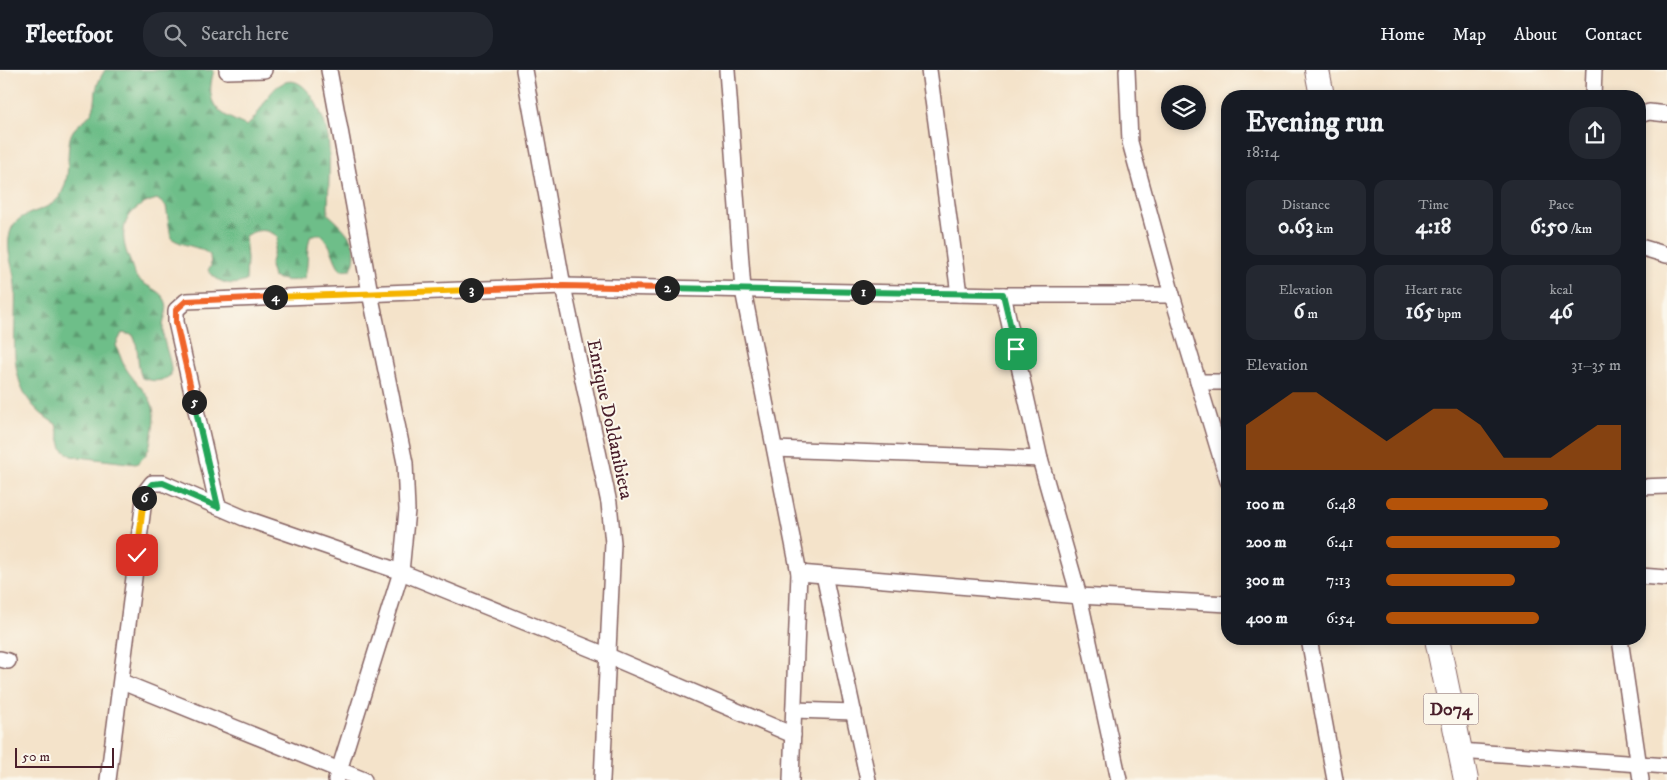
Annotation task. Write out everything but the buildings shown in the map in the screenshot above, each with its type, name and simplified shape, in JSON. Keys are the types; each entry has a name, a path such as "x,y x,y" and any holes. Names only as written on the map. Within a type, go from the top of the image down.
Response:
{"main road":[{"path":"1317,70 1321,90"},
{"name":"D074","path":"1438,645 1466,780"}],"street":[{"path":"227,71 264,70"},
{"path":"329,70 370,293 405,463 408,510 401,572 338,774"},
{"name":"Enrique Doldanibieta","path":"524,70 563,286 608,503 613,543 606,655 602,780"},
{"path":"727,70 743,290 776,449 799,573 791,780"},
{"path":"929,70 959,294"},
{"path":"1127,70 1130,142 1172,295 1221,458"},
{"path":"1593,90 1594,70"},
{"path":"1646,113 1667,114"},
{"path":"1646,249 1667,255"},
{"path":"218,507 176,322 176,310 186,301 563,286 959,294 1172,295"},
{"path":"1003,294 1040,459 1079,596 1119,780"},
{"path":"1198,382 1221,382"},
{"path":"776,449 1040,459"},
{"path":"108,780 145,492 152,484 163,483 218,507 401,572 606,655 793,735"},
{"path":"1646,487 1667,486"},
{"path":"799,573 1079,596 1221,604"},
{"path":"824,575 868,780"},
{"path":"1646,576 1667,578"},
{"path":"1310,645 1335,780"},
{"path":"1621,645 1641,780"},
{"path":"122,682 338,774 364,780"},
{"path":"794,710 854,712"},
{"path":"1460,751 1667,766"}],"green space":[{"path":"105,70 214,70 211,92 215,106 228,117 247,126 277,86 292,81 300,84 314,99 324,120 328,138 328,214 346,232 355,253 351,269 341,270 325,239 321,235 311,235 304,278 281,279 273,277 270,266 278,237 262,230 245,236 246,281 235,284 225,283 208,270 211,266 210,255 201,249 171,238 166,206 157,199 137,208 126,222 124,240 126,250 137,277 141,282 160,293 165,300 166,311 163,330 171,375 158,381 142,378 137,346 133,335 122,333 116,345 121,359 132,377 149,398 154,413 154,425 149,447 145,456 136,464 71,456 62,449 56,424 38,411 26,396 19,380 16,363 15,285 9,253 10,233 13,225 19,219 56,201 61,194 66,181 71,134 93,110 97,86"}],"route":[{"path":"137,555 145,492 152,484 163,483 218,507 176,322 176,310 186,301 563,286 1003,294 1016,349"}]}
